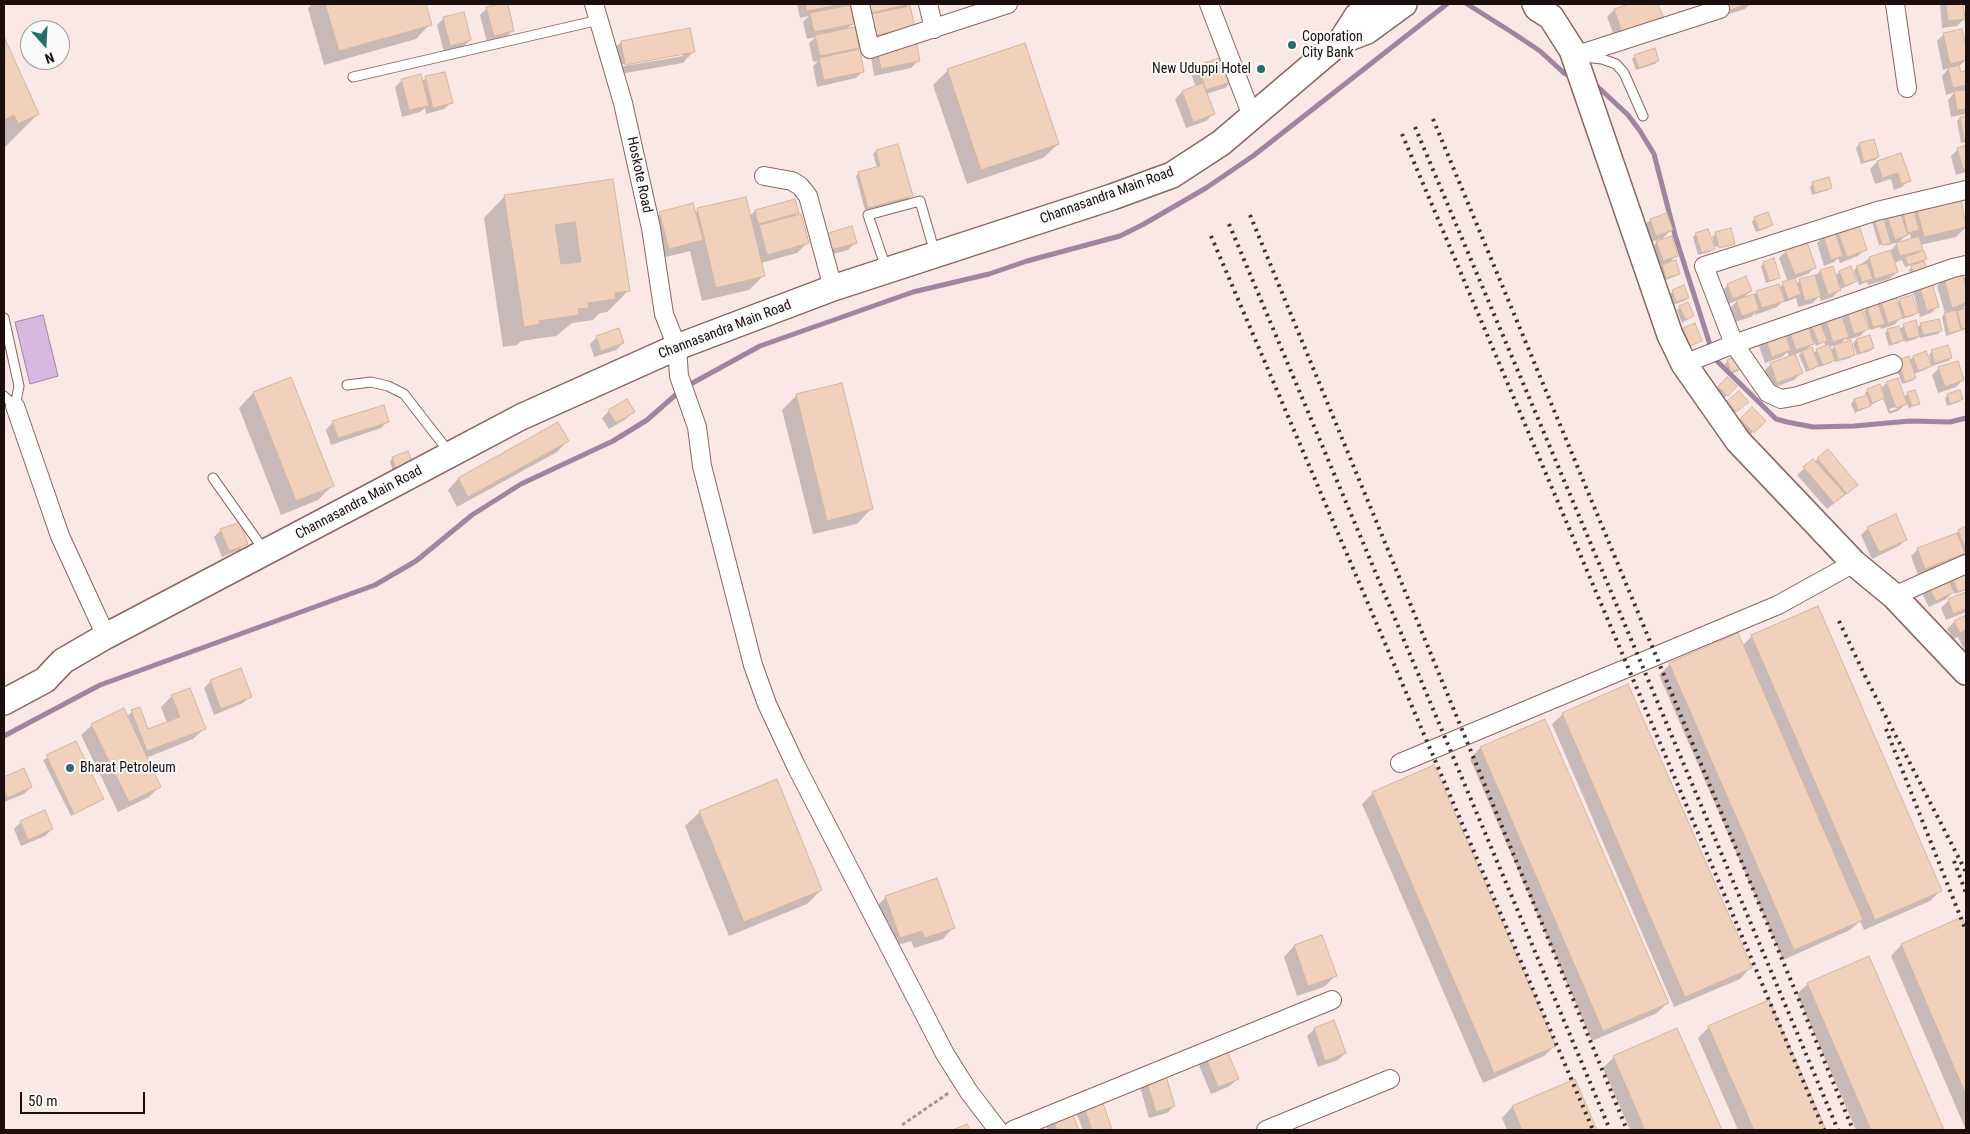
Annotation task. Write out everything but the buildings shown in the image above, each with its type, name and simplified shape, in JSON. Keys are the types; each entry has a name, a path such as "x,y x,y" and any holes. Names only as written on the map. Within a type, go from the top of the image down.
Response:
{"main road":[{"name":"Channasandra Main Road","path":"4,702 45,680 63,661 106,636 521,417 677,347 833,288 1112,197 1172,175 1221,143 1341,41 1357,16 1375,4"},
{"path":"1341,41 1367,31 1404,4"},
{"path":"1545,8 1574,56 1670,335 1684,364 1738,441 1854,563 1894,596 1966,672"},
{"name":"Channasandra Main Road","path":"4,682 40,663 63,661"}],"street":[{"path":"860,4 870,49 1008,4"},
{"path":"928,4 934,29"},
{"path":"1209,4 1252,116"},
{"path":"1894,4 1907,88"},
{"name":"Hoskote Road","path":"597,8 624,103 651,228 664,314 677,347 679,376 697,426 702,466 753,665 767,704 796,766 945,1054 963,1083 998,1130"},
{"path":"1574,56 1720,9"},
{"path":"764,176 792,181 800,186 808,196 833,288"},
{"path":"1893,364 1798,396 1781,399 1768,393 1734,344 1704,266 1877,211 1966,190"},
{"path":"1684,364 1734,344 1953,268 1966,266"},
{"path":"9,401 60,536 106,636"},
{"path":"1400,763 1778,605 1854,563"},
{"path":"1894,596 1966,564"},
{"path":"1013,1130 1332,1000"},
{"path":"1266,1130 1390,1079"}],"lane":[{"path":"353,77 597,8"},
{"path":"1574,56 1602,59 1616,64 1624,73 1643,116"},
{"path":"887,271 868,215 920,201 936,255"},
{"path":"4,318 19,386 9,401"},
{"path":"347,385 371,382 388,386 404,394 451,454"},
{"path":"213,478 266,552"}],"path":[{"path":"902,1125 963,1083"}],"shaded area":[{"path":"43,315 58,376 30,384 15,322"}],"waterway":[{"path":"687,386 760,346 913,292 989,274 1027,261 1120,236 1144,224 1206,188 1253,156 1447,4"},
{"path":"1467,4 1540,51 1564,73 1572,77"},
{"path":"1597,86 1628,115 1654,154 1675,235 1711,348"},
{"path":"1716,360 1776,419 1787,422 1813,427 1854,426 1910,421 1950,422 1966,418"},
{"path":"4,736 100,685 375,585 416,561 472,515 521,484 613,441 647,420 680,391"}],"railway":[{"path":"1433,119 1853,1130"},
{"path":"1415,127 1838,1130"},
{"path":"1402,134 1824,1130"},
{"path":"1250,215 1627,1130"},
{"path":"1229,224 1610,1130"},
{"path":"1211,236 1593,1130"},
{"path":"1839,621 1866,678 1966,872"},
{"path":"1886,729 1966,931"},
{"path":"1954,861 1966,893"}],"place":[{"name":"Coporation City Bank","path":"1292,45"},
{"name":"New Uduppi Hotel","path":"1261,69"},
{"name":"Bharat Petroleum","path":"70,768"}]}
